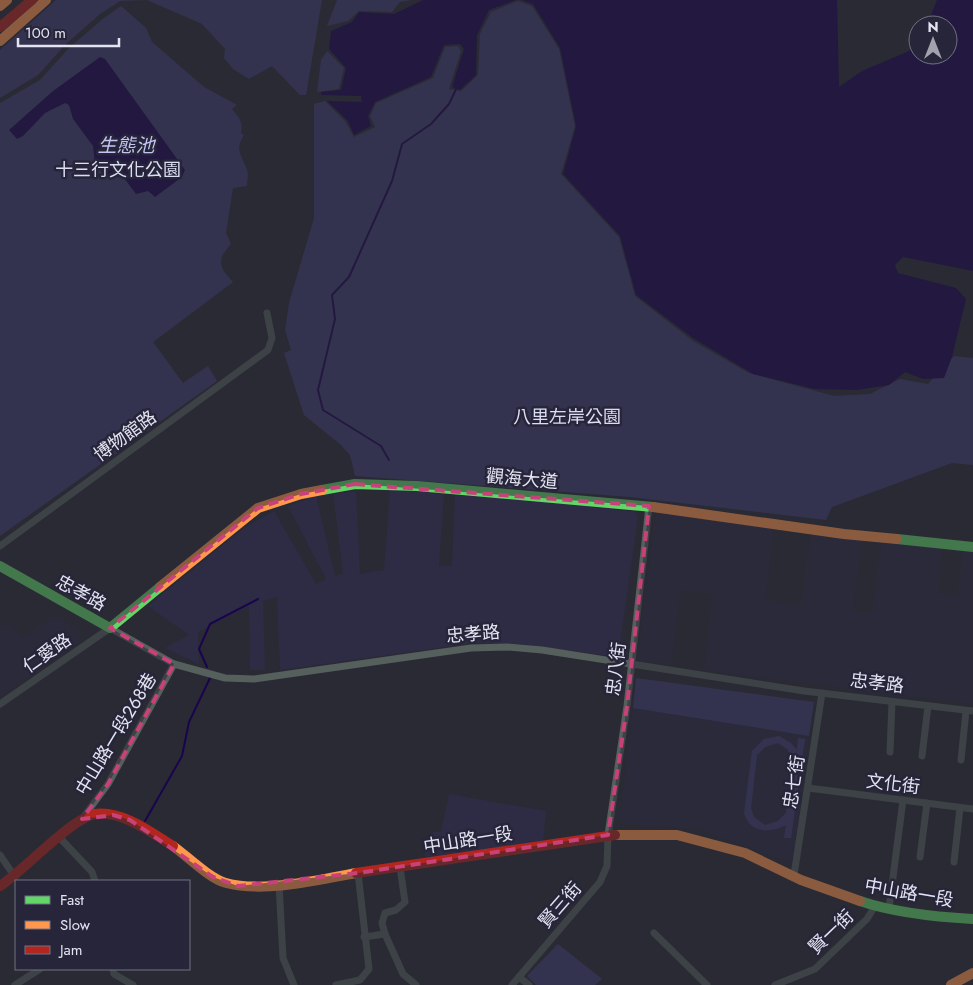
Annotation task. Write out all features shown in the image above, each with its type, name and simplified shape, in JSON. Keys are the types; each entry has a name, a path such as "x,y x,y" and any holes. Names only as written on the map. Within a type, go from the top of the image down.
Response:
{"main road":[{"path":"0,6 7,0"},
{"path":"0,27 32,0"},
{"path":"0,41 46,0"},
{"name":"觀海大道","path":"110,628 258,508 301,494 355,484 408,486 649,506 844,534 973,547"},
{"name":"忠孝路","path":"0,566 110,628"},
{"name":"中山路一段","path":"82,819 113,815 130,820 225,883 238,886 279,884 358,874 608,835 676,835 744,853 794,875 875,906 952,918 973,919"},
{"path":"0,886 15,877 82,819"},
{"path":"951,985 973,974"}],"street":[{"name":"博物館路","path":"0,546 268,350 272,338 267,313"},
{"name":"忠八街","path":"608,835 632,665 649,506"},
{"name":"忠孝路","path":"110,628 174,664 225,678 254,679 471,648 507,647 542,650 822,693 970,711"},
{"name":"仁愛路","path":"0,704 110,628"},
{"name":"中山路一段268巷","path":"82,819 108,784 174,664"},
{"name":"忠七街","path":"794,875 822,693"},
{"path":"890,752 892,702"},
{"path":"922,756 928,706"},
{"path":"960,760 970,711"},
{"name":"文化街","path":"808,788 973,809"},
{"path":"889,908 902,800"},
{"path":"920,857 927,803"},
{"path":"954,862 960,808"},
{"name":"賢三街","path":"512,985 600,882 607,866 608,835"},
{"path":"60,838 92,872 95,880"},
{"path":"0,855 15,877"},
{"path":"400,867 405,902 396,910 384,914 382,923 384,934 403,974 416,985"},
{"path":"336,985 360,980 369,969 358,874"},
{"path":"279,884 283,958 294,985"},
{"name":"賢一街","path":"775,985 815,969 868,918 875,906"},
{"path":"654,933 707,985"},
{"path":"364,937 384,934"},
{"path":"15,985 38,970"},
{"path":"113,970 114,974 132,985"},
{"path":"519,977 528,985"}],"highlighted area":[{"path":"355,484 649,506 627,706 608,835 358,873 238,886 213,877 130,820 113,815 82,819 108,784 174,664 110,628 258,508 301,494"}],"shaded area":[{"path":"390,489 444,494 439,566 452,566 455,495 536,500 635,512 638,517 618,657 519,644 473,643 280,670 277,597 263,601 265,670 250,670 249,606 198,632 199,664 165,648 189,635 148,606 244,528 274,511 316,584 326,579 288,506 316,496 335,576 343,573 333,494 356,491 360,574 384,570"},
{"path":"656,512 774,527 765,600 801,605 811,533 862,539 853,610 872,613 882,541 943,548 938,594 958,596 963,551 973,552 973,704 704,670 713,594 681,590 671,664 637,660"},
{"path":"56,615 75,628 81,640 0,696 0,628 9,622 22,638"},
{"path":"633,708 809,736 793,860 789,862 699,829 619,823"},
{"path":"449,794 546,811 543,842 427,857 424,855 433,832 441,832"}],"green space":[{"path":"56,0 147,0 120,1 100,14 66,44 38,75 0,98 0,50"},
{"path":"147,0 322,0 306,95 300,95 272,66 249,79 233,69 224,58 225,49 202,24"},
{"path":"337,0 411,0 400,2 392,12 359,11 348,21 327,26"},
{"name":"八里左岸公園","path":"518,1 532,6 559,49 575,126 561,174 619,237 635,296 693,341 749,373 834,396 870,394 900,379 928,384 954,356 973,358 973,465 952,463 832,507 826,520 630,497 355,476 350,455 341,445 304,415 284,353 291,350 285,330 289,303 314,218 314,104 325,101 345,121 354,137 375,127 370,116 376,103 433,78 445,47 458,46 461,51 449,89 461,91 478,75 480,34 491,12"},
{"name":"十三行文化公園","path":"121,6 146,28 152,42 204,87 237,105 232,109 240,120 241,133 244,135 239,149 248,176 247,186 233,188 226,233 231,244 221,259 222,268 233,282 153,342 183,383 208,366 217,381 0,536 0,103 40,80 69,48"},
{"path":"327,51 344,68 339,89 317,92 321,60"},
{"path":"636,678 814,702 809,736 633,708"},
{"path":"779,736 791,743 797,750 798,738 805,739 791,838 784,838 786,825 780,828 762,830 751,825 744,813 752,751 764,739","holes":["778,743 787,749 793,761 786,813 778,821 765,825 754,817 751,808 757,755 765,747"]},
{"path":"558,944 602,979 595,985 536,985 527,976"}],"water":[{"path":"423,0 516,0 489,10 477,35 476,75 460,90 452,87 464,49 460,44 444,45 431,77 375,102 368,116 371,126 354,135 348,121 327,101 362,102 361,96 321,95 321,92 341,90 346,68 329,49 331,31 352,22 359,12 394,14"},
{"path":"521,0 837,0 839,87 862,71 908,51 908,65 958,65 958,15 931,15 937,0 973,0 973,271 903,257 895,265 898,273 956,288 966,299 952,357 944,378 923,379 905,372 889,385 857,390 815,389 753,374 693,338 636,295 620,236 563,174 576,126 560,48 533,4"},
{"name":"生態池","path":"100,57 105,59 185,170 182,177 155,197 148,191 136,194 124,178 104,175 95,163 93,146 73,119 69,105 65,103 45,113 23,136 17,139 9,130 53,91"}],"waterway":[{"path":"389,460 381,446 323,410 318,390 335,319 332,295 349,277 392,181 402,144 431,124 449,104 457,87"},
{"path":"207,667 199,649 210,624 258,599"},
{"path":"145,821 182,756 189,722 211,676"}],"traffic: fast":[{"path":"322,490 355,484 417,486 653,507"},
{"path":"897,539 973,547"},
{"path":"0,566 110,628 160,587"},
{"path":"860,901 887,909 916,914 973,919"}],"traffic: slow":[{"path":"0,6 7,0"},
{"path":"0,41 46,0"},
{"path":"160,587 258,508 301,494 322,490"},
{"path":"653,507 844,534 897,539"},
{"path":"615,835 677,835 745,853 801,880 860,901"},
{"path":"173,846 213,877 226,883 241,886 274,886 356,873"},
{"path":"951,985 973,973"}],"traffic: jam":[{"path":"0,27 32,0"},
{"path":"0,886 61,834 85,818 95,814 116,815 126,819 173,846"},
{"path":"356,873 615,835"}]}
